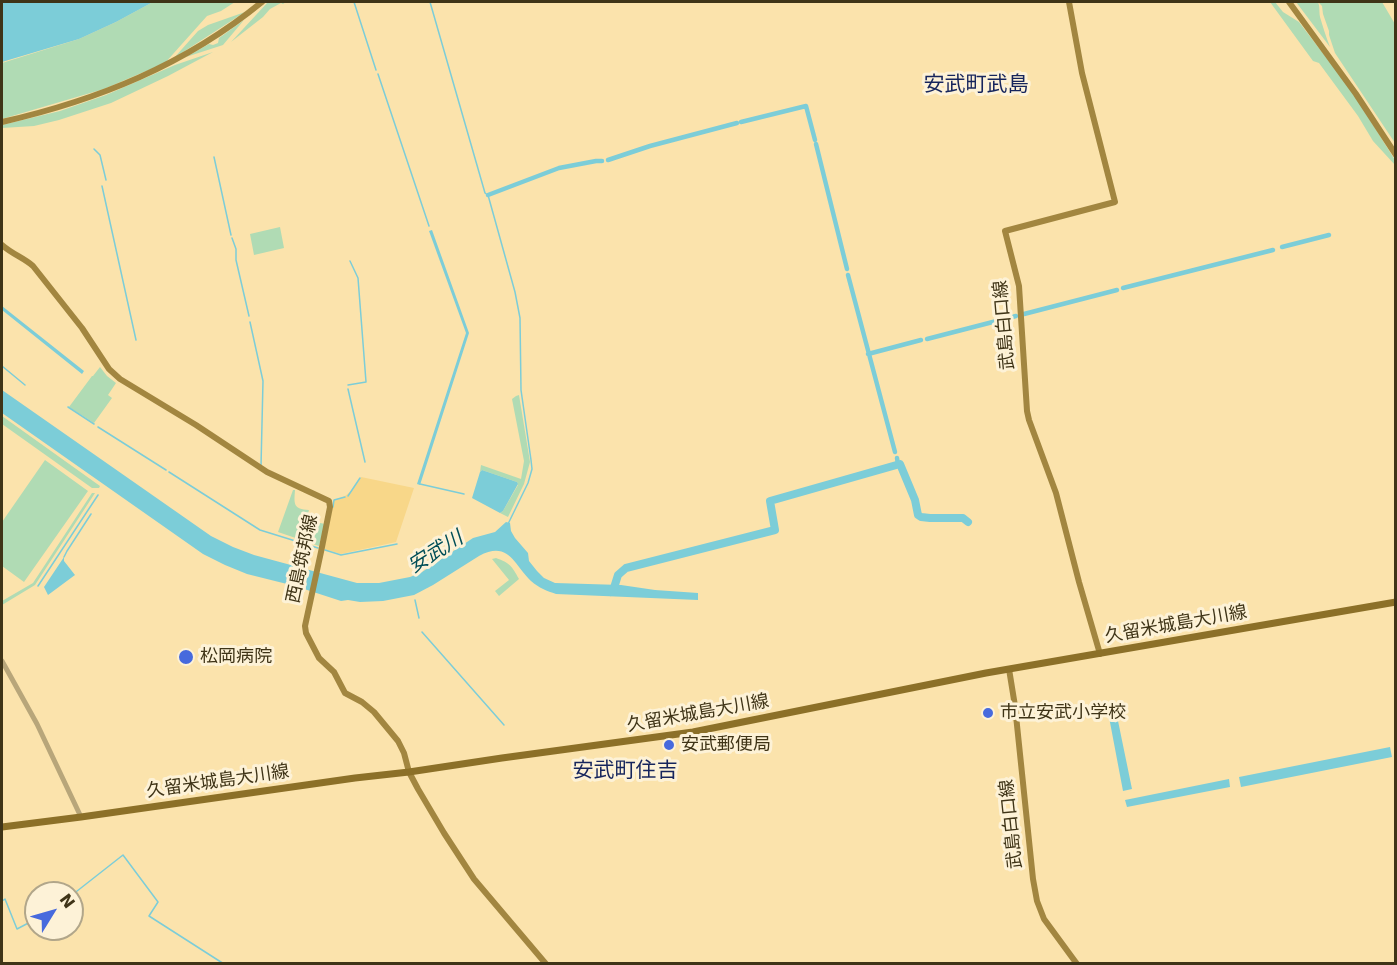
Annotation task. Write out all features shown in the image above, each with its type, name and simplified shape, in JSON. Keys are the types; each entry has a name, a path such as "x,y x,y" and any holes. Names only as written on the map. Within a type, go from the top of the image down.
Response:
{"main road":[{"path":"2,123 60,108 138,79 177,60 215,37 262,2"},
{"name":"武島白口線","path":"1069,2 1082,73 1115,202 1005,231 1019,285 1029,420 1056,493 1100,654"},
{"path":"1288,2 1356,94 1395,155"},
{"name":"西島筑邦線","path":"2,246 33,266 82,328 109,369 120,379 267,472 329,501 330,507 305,631 319,658 334,672 345,693 375,712 388,727 404,753 409,772 474,879 546,963"},
{"name":"久留米城島大川線","path":"2,827 693,732 1009,669 1395,602"},
{"name":"武島白口線","path":"1009,669 1037,901 1044,919 1077,963"}],"street":[{"path":"2,661 37,724 81,817"}],"shaded area":[{"path":"361,477 414,488 396,542 341,554 324,549 334,500 351,491"}],"green space":[{"path":"153,2 235,2 207,16 165,63 104,89 2,119 2,63 79,39"},
{"path":"268,2 286,2 270,9 231,42"},
{"path":"1270,2 1275,2 1283,12 1299,22 1351,90 1395,160 1395,165 1373,141 1358,116 1319,63 1313,61"},
{"path":"1296,2 1318,2 1320,17 1330,47"},
{"path":"1318,2 1382,2 1395,24 1395,143 1335,53 1322,6"},
{"path":"245,12 174,58 198,31 208,25"},
{"path":"244,20 223,45 186,57 209,44 218,43 219,38"},
{"path":"213,52 111,103 34,126 2,128 2,125 60,111 106,95 175,65"},
{"path":"280,227 284,248 254,255 250,234"},
{"path":"100,367 116,383 108,395 112,398 94,423 69,407"},
{"path":"519,395 530,462 524,484 508,517 500,513 518,485 517,482 482,470 480,472 481,465 521,479 524,461 512,399"},
{"path":"2,416 100,486 99,488 92,488 2,424"},
{"path":"45,460 88,491 24,582 2,566 2,522"},
{"path":"293,490 295,490 297,507 309,510 306,520 325,524 319,546 278,532"},
{"path":"92,493 95,493 35,585 2,605 2,601 33,583"},
{"path":"496,558 510,566 519,579 499,596 495,591 509,580 492,559"}],"water":[{"path":"2,2 153,2 79,39 2,62"},
{"path":"432,230 469,333 420,485 417,484 466,333 429,231"},
{"path":"2,306 84,371 82,374 2,310"},
{"path":"2,390 211,536 254,555 357,583 379,583 410,577 422,572 473,538 495,532 506,522 510,523 511,531 528,553 529,561 537,571 544,578 555,583 621,585 698,593 698,600 556,594 534,583 510,556 497,551 479,556 414,595 383,601 341,601 247,574 203,554 2,413"},
{"path":"482,470 518,484 500,513 472,498"},
{"path":"64,557 64,561 75,575 48,595 44,587"},
{"path":"1117,716 1132,789 1123,791 1109,717"},
{"path":"1390,747 1392,757 1241,787 1239,777"},
{"path":"1229,779 1230,787 1127,807 1125,800"}],"waterway":[{"path":"354,2 376,70"},
{"path":"430,2 485,193 488,195 520,318 521,390 532,469 528,483 508,524"},
{"path":"378,74 429,226"},
{"path":"741,122 806,106 815,140"},
{"path":"608,160 650,146 737,123"},
{"path":"816,144 847,269"},
{"path":"94,149 100,155 106,180"},
{"path":"214,157 231,235"},
{"path":"488,195 559,168 602,161"},
{"path":"102,186 136,340"},
{"path":"1282,247 1329,235"},
{"path":"232,238 249,316"},
{"path":"1123,288 1273,250"},
{"path":"348,385 366,382 358,278 350,261"},
{"path":"848,275 895,452"},
{"path":"1024,314 1117,290"},
{"path":"927,339 1016,316"},
{"path":"250,322 263,381 261,466"},
{"path":"868,354 921,340"},
{"path":"2,366 25,385"},
{"path":"348,389 365,462"},
{"path":"68,407 94,424"},
{"path":"98,427 166,470"},
{"name":"安武川","path":"897,458 898,465"},
{"name":"安武川","path":"611,592 618,575 626,568 775,530 770,501 900,464 915,500 918,515 930,518 963,518 968,522"},
{"path":"169,472 260,530 318,548"},
{"path":"348,496 360,478"},
{"path":"420,484 464,494"},
{"path":"38,586 98,495"},
{"path":"333,507 334,500 345,497"},
{"path":"64,557 91,514"},
{"path":"325,550 341,555 397,544"},
{"path":"415,600 419,618"},
{"path":"422,632 504,725"},
{"path":"84,886 123,855 158,902 149,916 224,964"},
{"path":"2,901 5,899 17,929 24,925"}],"place":[{"name":"松岡病院","path":"186,657"},
{"name":"市立安武小学校","path":"988,713"},
{"name":"安武郵便局","path":"669,745"}],"district":[{"name":"安武町武島","path":"976,86"},
{"name":"安武町住吉","path":"625,772"}]}
